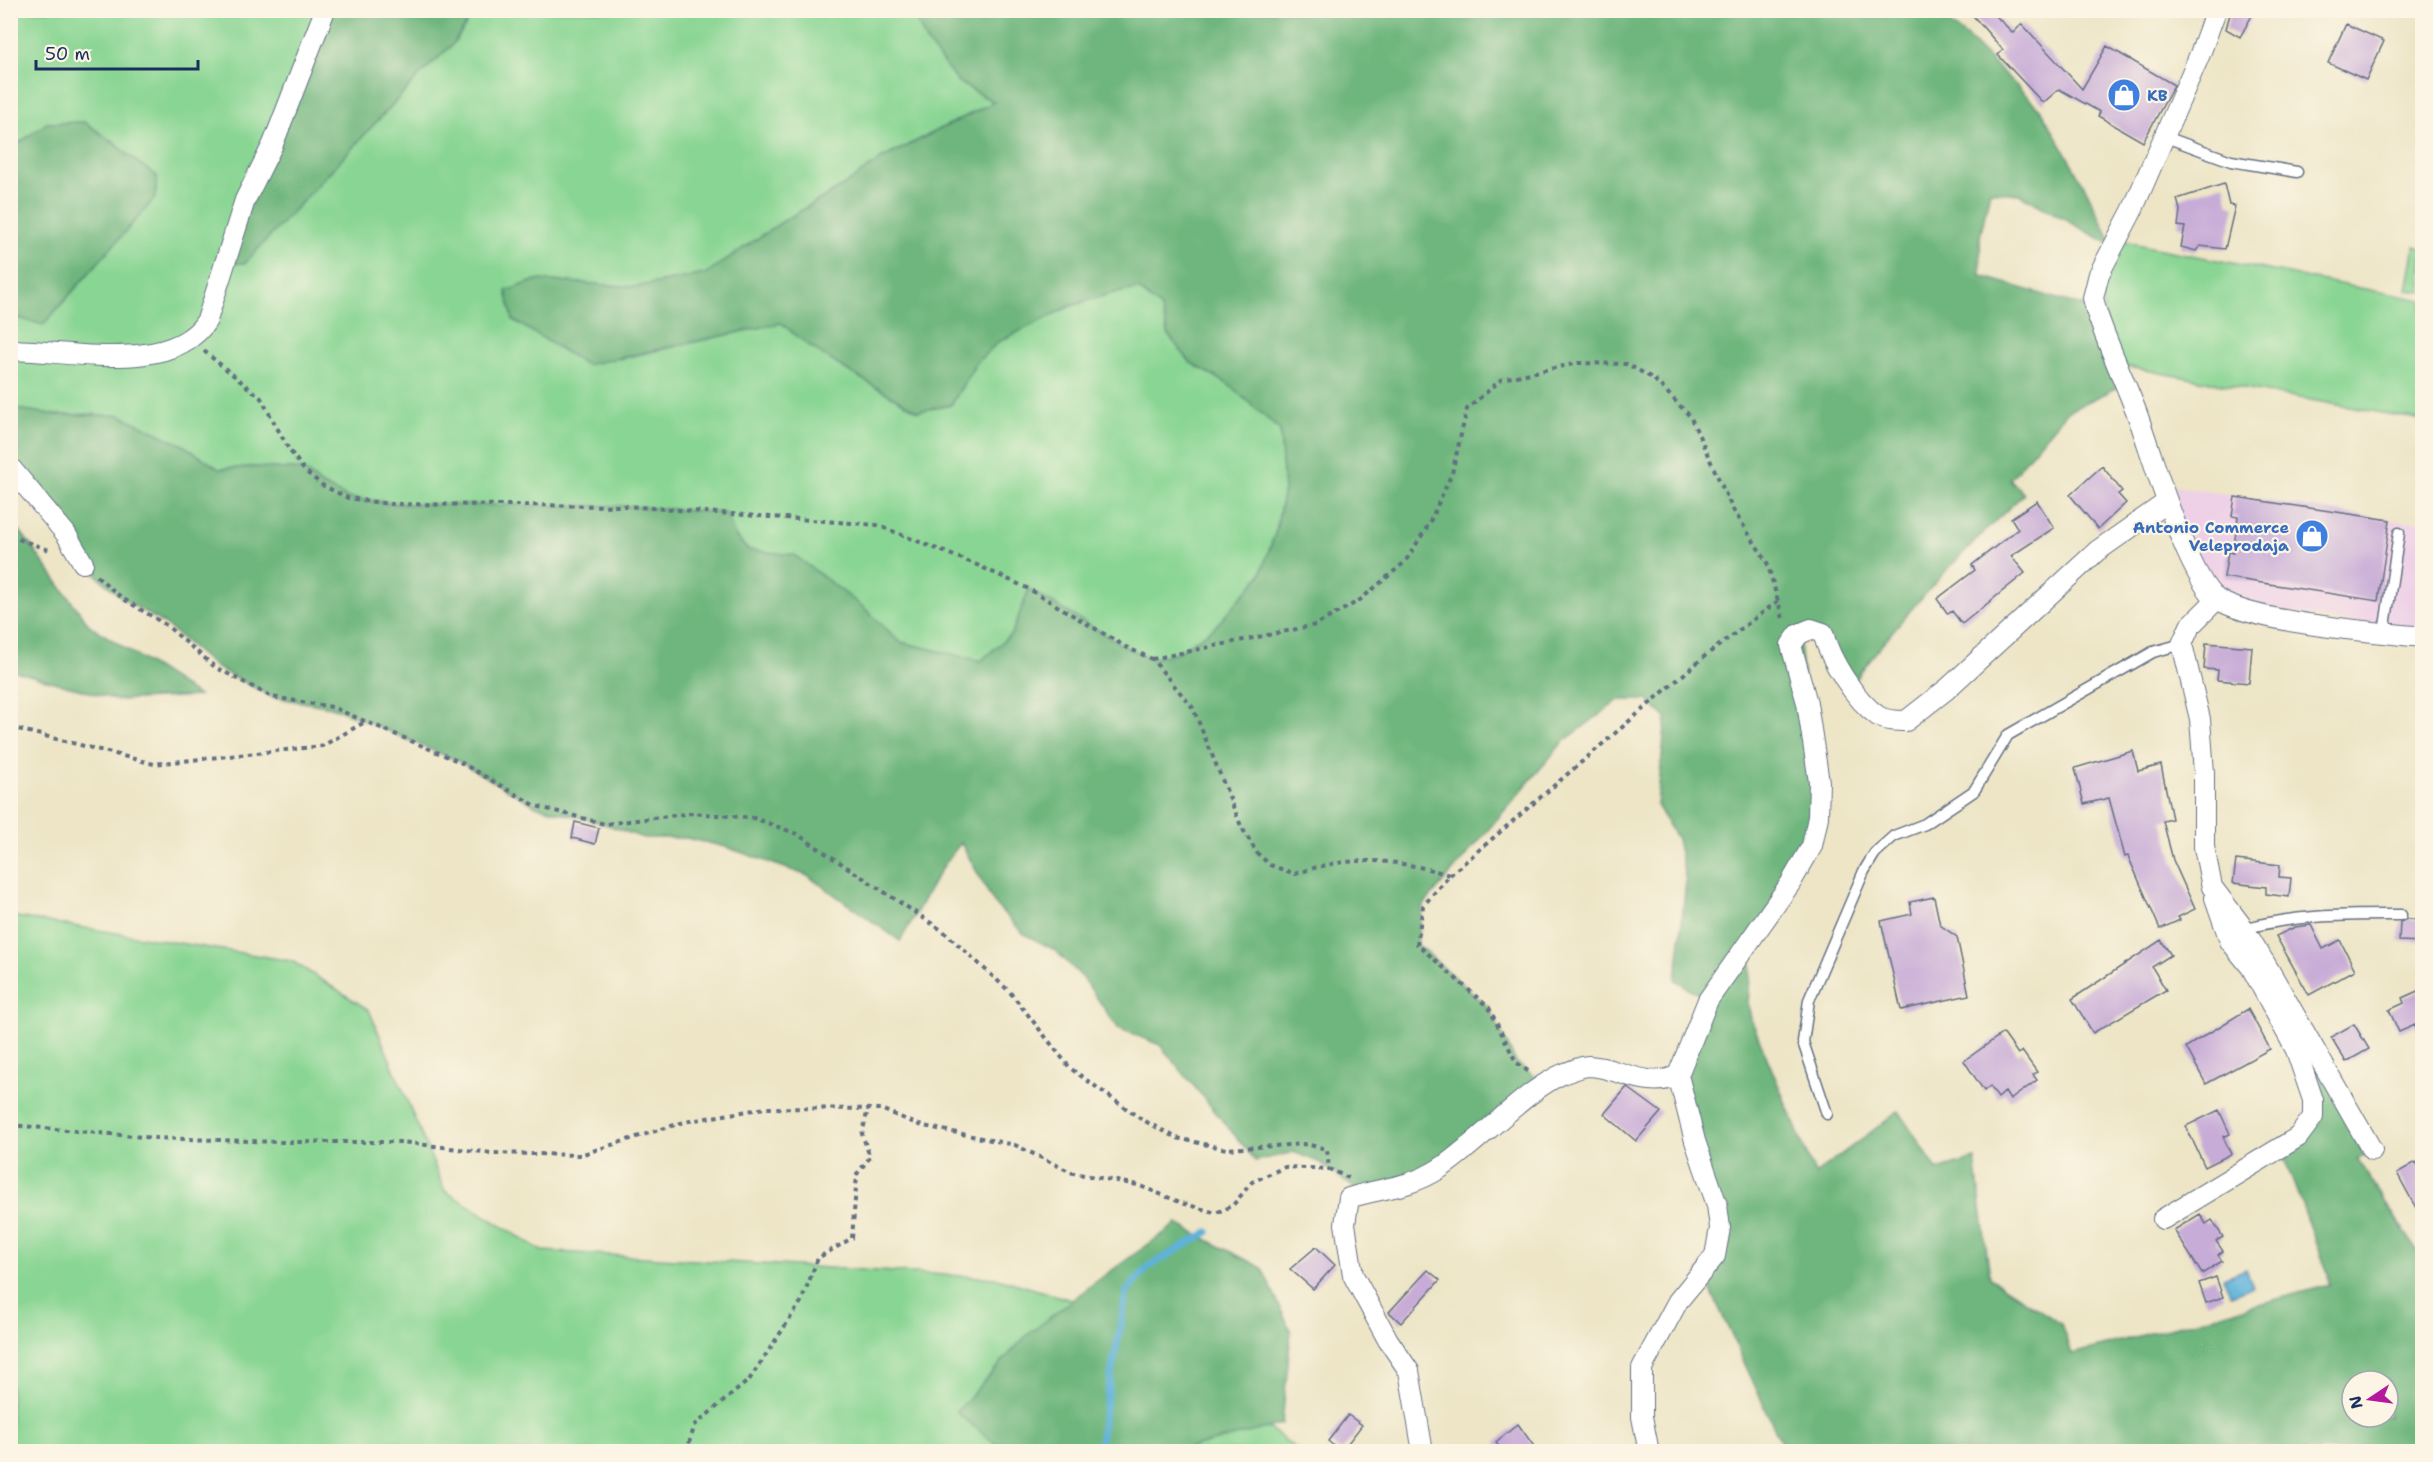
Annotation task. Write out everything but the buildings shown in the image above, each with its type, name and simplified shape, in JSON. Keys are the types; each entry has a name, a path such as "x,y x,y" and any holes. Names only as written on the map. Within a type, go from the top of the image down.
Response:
{"street":[{"path":"10,350 127,356 171,349 198,334 207,320 245,200 273,144 325,10"},
{"path":"2216,10 2200,54 2132,211 2099,274 2093,298 2109,346 2136,411 2167,502 2203,584 2217,599 2259,615 2422,637"},
{"path":"10,467 66,534 83,563"},
{"path":"1649,1452 1642,1417 1642,1368 1678,1301 1714,1256 1720,1228 1717,1205 1695,1141 1678,1075 1708,999 1790,884 1812,846 1818,818 1819,782 1807,703 1791,645 1799,634 1811,629 1823,633 1827,647 1850,686 1879,717 1906,721 1947,688 2097,551 2167,502"},
{"path":"2163,1219 2298,1137 2313,1117 2313,1100 2296,1050 2251,967 2230,940 2212,887 2204,847 2204,773 2200,719 2182,645 2190,626 2217,599"},
{"path":"2212,887 2244,929 2372,1150"},
{"path":"1423,1452 1409,1371 1353,1275 1345,1224 1349,1198 1416,1183 1442,1167 1546,1085 1566,1072 1588,1066 1626,1076 1661,1080 1678,1075"}],"lane":[{"path":"2163,136 2198,151 2231,161 2297,172"},
{"path":"2384,633 2399,533"},
{"path":"1827,1114 1803,1042 1809,1000 1864,871 1875,853 1894,836 1925,824 1974,791 2008,735 2153,652 2182,645"},
{"path":"2244,929 2277,920 2313,915 2401,915"}],"path":[{"path":"198,334 204,351 261,398 288,448 304,470 322,485 348,498 389,504 626,506 877,525 1029,590 1126,647 1152,659 1193,708 1241,826 1257,853 1269,865 1295,874 1324,864 1406,862 1450,874"},
{"path":"1152,659 1316,626 1360,600 1405,562 1429,524 1452,473 1467,409 1502,379 1578,363 1627,364 1654,379 1690,416 1732,508 1767,562 1791,645"},
{"path":"10,536 83,563 122,598 166,625 215,667 272,697 332,707 366,721 460,762 536,806 605,824 693,813 754,818 797,834 943,931 1010,992 1070,1068 1140,1119 1177,1138 1226,1149 1305,1144 1327,1149 1329,1169"},
{"path":"1546,1085 1516,1062 1489,1008 1417,944 1423,906 1450,874 1705,656 1778,601"},
{"path":"10,727 154,764 322,746 366,721"},
{"path":"686,1452 695,1425 750,1380 801,1302 818,1258 852,1238 857,1174 870,1157 862,1134 868,1109"},
{"path":"10,1125 155,1138 280,1142 402,1142 491,1153 580,1155 684,1122 753,1110 881,1109 919,1125 1015,1145 1073,1173 1138,1185 1182,1203 1216,1213 1233,1205 1252,1182 1286,1167 1329,1169 1379,1192"}],"shaded area":[{"path":"2161,484 2390,520 2422,522 2422,637 2217,599"}],"green space":[{"path":"11,11 325,11 224,263 245,263 420,75 453,44 475,11 912,11 958,82 994,102 881,159 705,274 636,287 536,280 619,359 781,323 830,360 918,411 951,405 976,363 998,342 1068,307 1109,294 1138,288 1161,308 1169,336 1191,363 1228,384 1280,430 1284,490 1276,531 1260,576 1215,627 1179,652 1152,659 1126,647 1012,633 981,661 900,642 863,607 794,555 748,550 735,536 348,498 322,485 304,470 253,467 219,469 183,445 94,414 57,415 11,408 10,316 44,324 155,198 157,176 132,160 113,140 47,123 11,149"},
{"path":"325,11 475,11 453,44 420,75 245,263 224,263"},
{"path":"912,11 1932,11 1966,36 2042,111 2087,191 2113,246 2019,194 1990,191 1980,237 1981,276 2096,310 2125,384 2066,412 2010,479 2024,494 1932,586 1850,686 1823,633 1799,634 1818,817 1753,937 1748,1003 1751,1019 1815,1174 1899,1111 1937,1170 1975,1159 1990,1278 2061,1324 2072,1354 2329,1285 2328,1273 2280,1148 2313,1117 2296,1050 2312,1046 2372,1150 2357,1159 2422,1258 2422,1451 1785,1451 1707,1282 1697,1277 1720,1228 1678,1075 1708,1000 1676,980 1686,881 1677,839 1657,805 1666,718 1647,700 1619,700 1563,742 1423,906 1417,944 1489,1008 1516,1062 1546,1085 1442,1168 1362,1194 1321,1163 1294,1152 1256,1161 1160,1045 1118,1028 1083,978 1055,950 1024,934 994,903 961,843 936,878 900,941 808,876 726,847 686,838 643,838 605,824 536,806 460,762 332,707 272,697 215,667 166,625 122,598 83,563 17,476 15,524 89,625 199,696 117,700 11,670 10,408 57,415 120,415 183,445 219,469 253,467 304,470 322,485 348,498 389,504 626,506 726,513 735,536 748,550 794,555 863,607 900,642 981,661 1012,633 1029,589 1126,647 1152,659 1179,652 1215,627 1260,576 1276,531 1284,490 1280,430 1228,384 1191,363 1169,336 1161,308 1138,289 1109,294 1068,307 998,342 976,363 951,405 918,411 830,360 781,323 586,365 513,320 506,291 536,280 636,287 705,274 881,159 994,102 958,82 926,41"},
{"path":"84,122 157,176 155,198 43,325 11,316 11,149 47,123"},
{"path":"2117,239 2422,300 2422,420 2117,365 2109,346 2099,274"},
{"path":"2415,246 2422,248 2422,292 2407,290"},
{"path":"10,916 292,961 369,1010 445,1191 542,1251 997,1278 1122,1315 1299,1451 11,1451"},
{"path":"1177,1224 1262,1268 1291,1332 1282,1424 1178,1451 1006,1452 956,1412 1025,1337 1094,1283"}],"water":[{"path":"2246,1269 2253,1286 2231,1295 2223,1278"}],"waterway":[{"path":"1099,1452 1127,1291 1148,1267 1208,1232"}],"place":[{"name":"KB","path":"2124,95"},
{"name":"Antonio Commerce Veleprodaja","path":"2312,536"}]}
